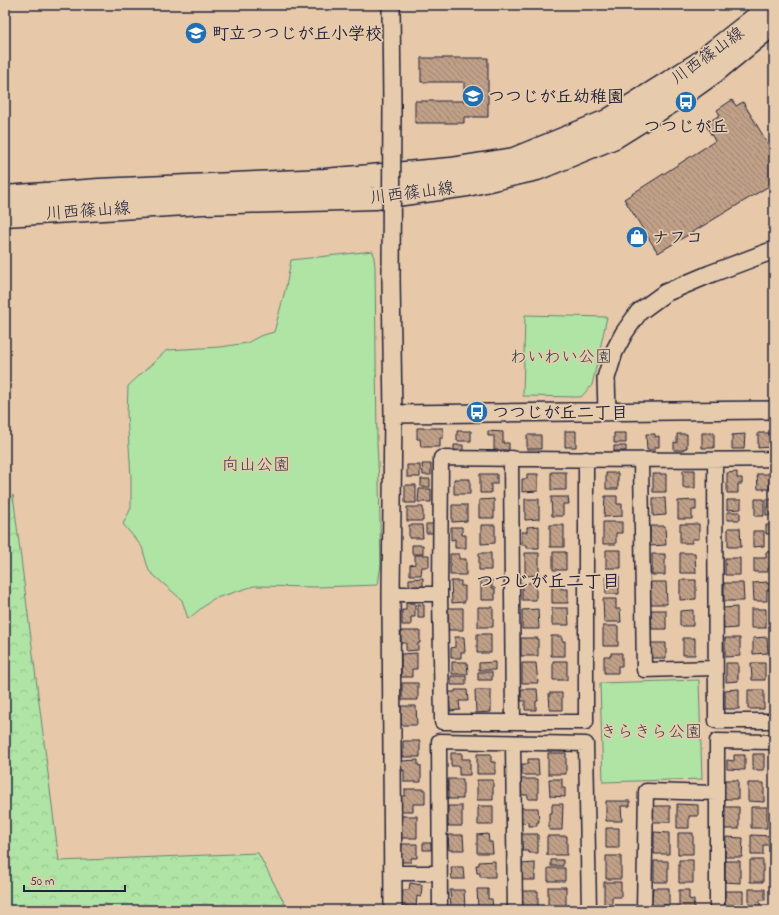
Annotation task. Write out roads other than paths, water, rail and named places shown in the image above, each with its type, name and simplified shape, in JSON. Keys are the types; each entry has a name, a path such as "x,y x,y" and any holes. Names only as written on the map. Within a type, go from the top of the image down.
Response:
{"main road":[{"name":"川西篠山線","path":"5,197 99,190 325,180 451,169 514,159 607,121 698,64 773,5"},
{"name":"川西篠山線","path":"5,215 202,203 374,198 468,185 537,169 616,137 676,99 714,72 774,23"}],"street":[{"path":"391,5 391,278 393,414 391,594 393,910"},
{"path":"607,411 606,378 614,352 639,312 665,293 774,250"},
{"path":"393,414 774,410"},
{"path":"586,459 586,722 442,722 440,594 441,458 511,458 586,459 640,460 774,459"},
{"path":"511,458 513,722"},
{"path":"640,460 644,670 715,668"},
{"path":"714,460 716,524 716,721 774,721"},
{"path":"391,594 440,594"},
{"path":"440,910 439,741 586,744 589,910"},
{"path":"717,910 718,741 774,742"},
{"path":"513,743 515,910"},
{"path":"644,910 646,791 717,793"},
{"path":"392,874 439,874"}],"place":[{"name":"町立つつじが丘小学校","path":"196,33"},
{"name":"つつじが丘幼稚園","path":"473,96"},
{"name":"つつじが丘","path":"686,102"},
{"name":"ナフコ","path":"637,237"},
{"name":"つつじが丘二丁目","path":"477,412"}],"district":[{"name":"つつじが丘二丁目","path":"548,581"}],"park label":[{"name":"わいわい公園","path":"561,356"},
{"name":"向山公園","path":"256,464"},
{"name":"きらきら公園","path":"651,731"}]}
